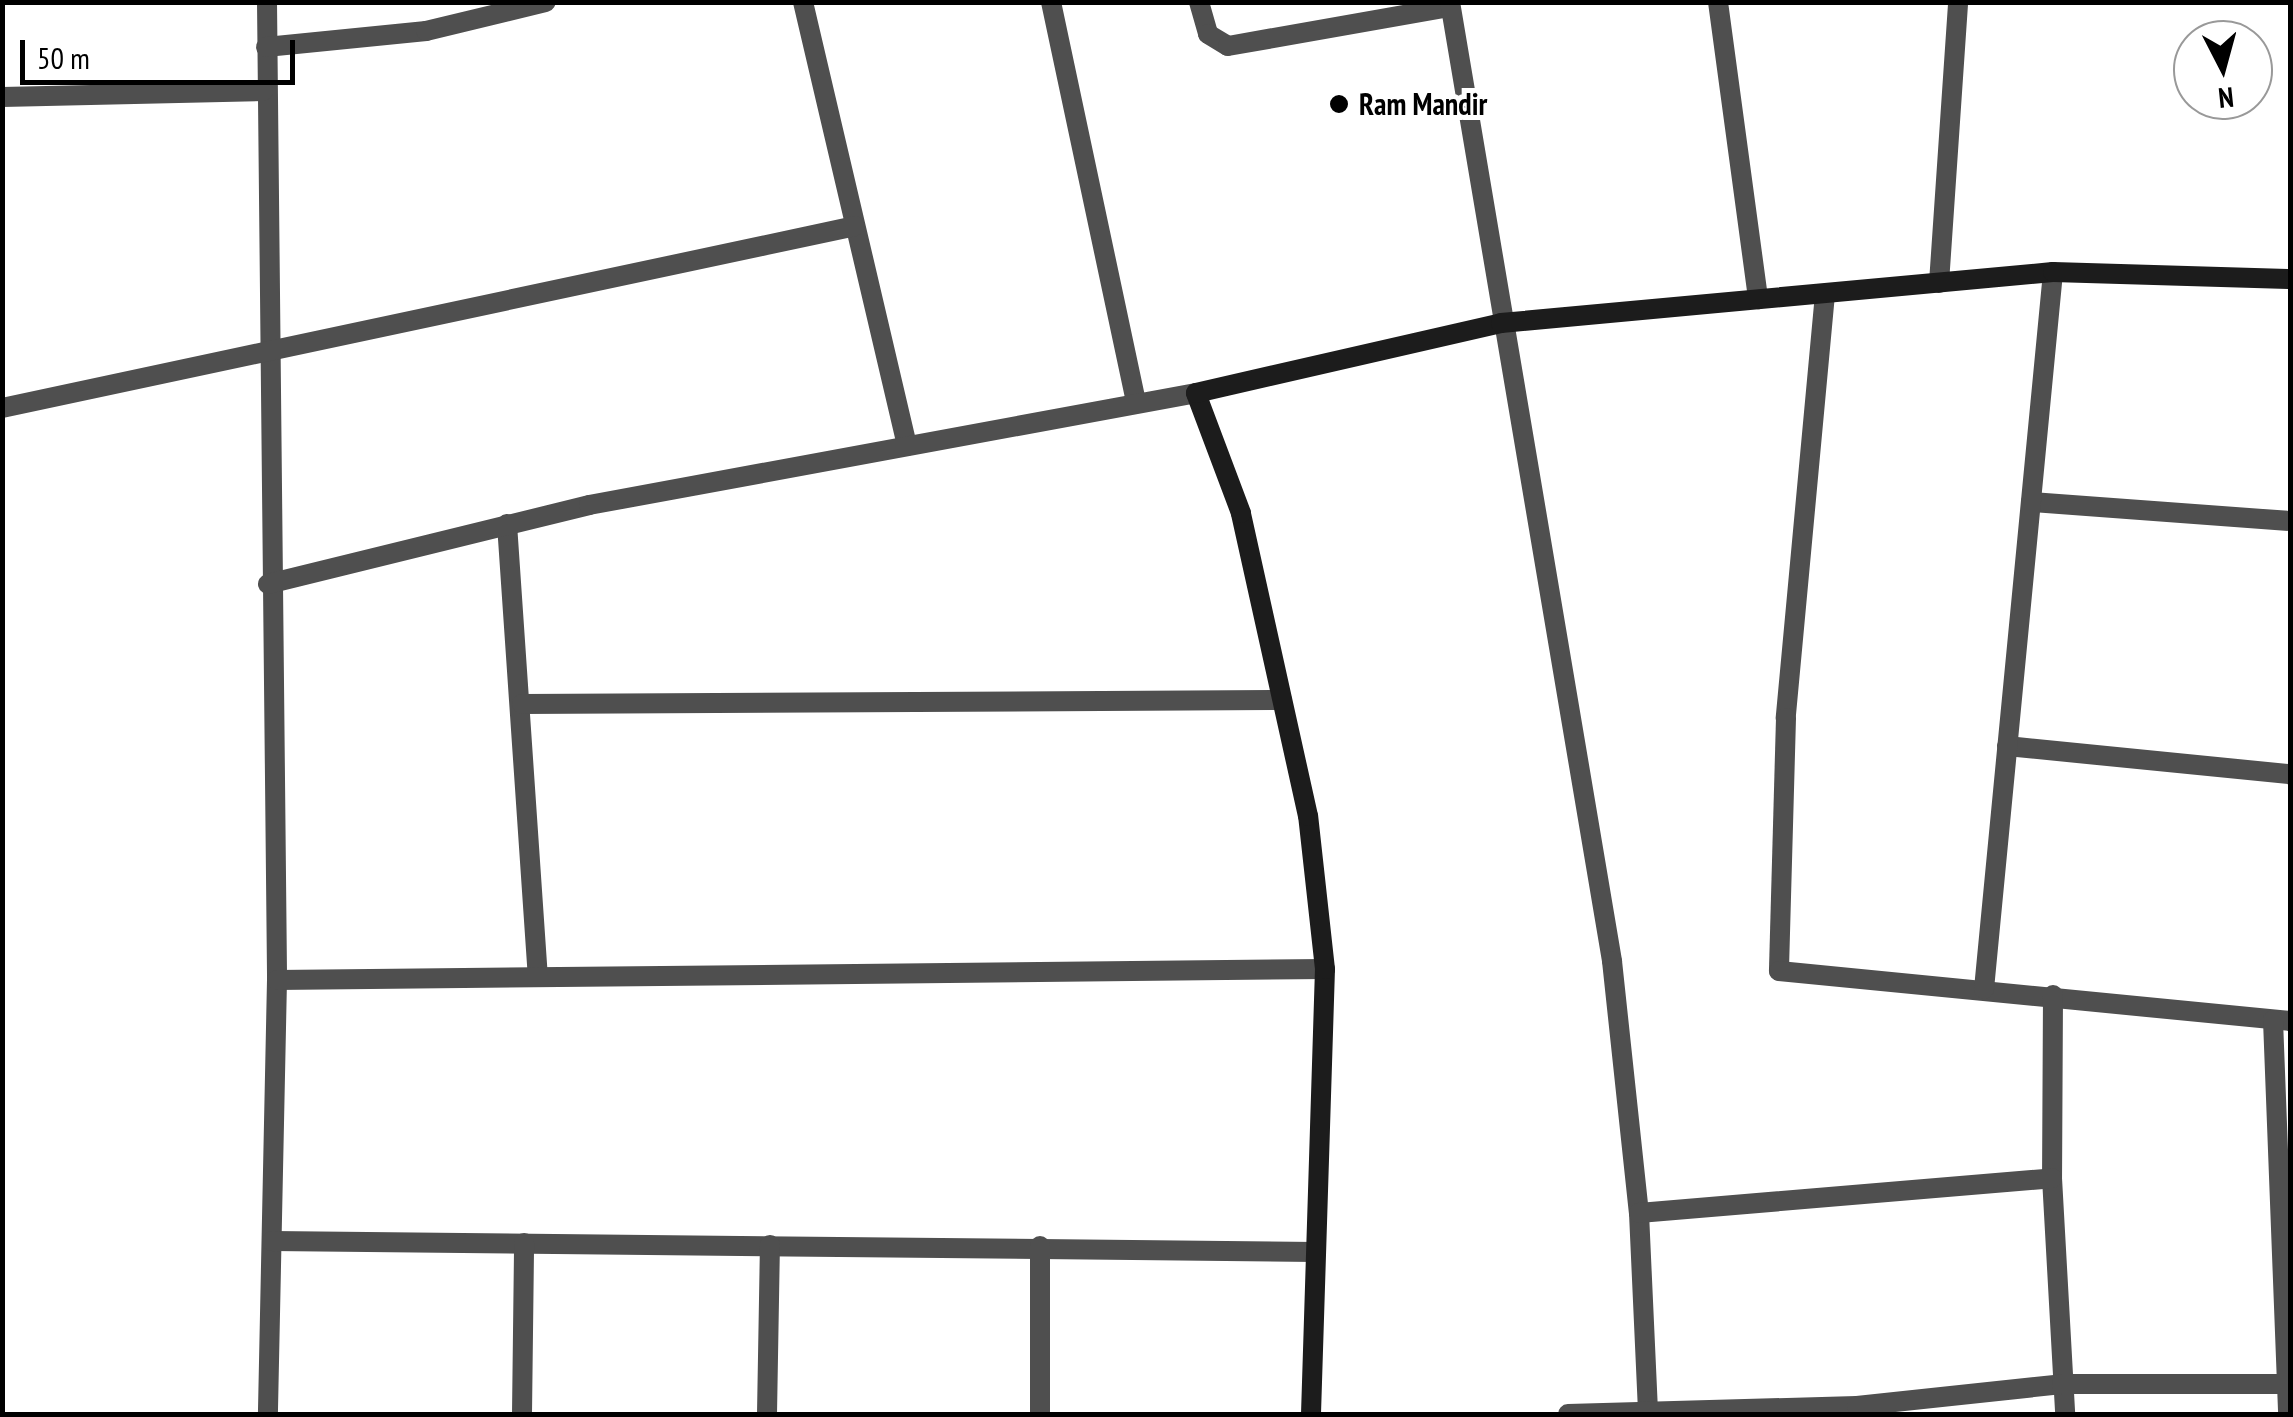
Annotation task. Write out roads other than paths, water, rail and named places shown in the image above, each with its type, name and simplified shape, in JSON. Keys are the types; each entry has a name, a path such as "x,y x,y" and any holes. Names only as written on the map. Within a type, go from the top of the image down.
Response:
{"street":[{"path":"267,2 263,92 275,348 268,584 276,980 268,1414"},
{"path":"266,47 426,31 546,2"},
{"path":"802,2 907,446"},
{"path":"1051,2 1136,403"},
{"path":"1199,2 1208,34 1228,46 1450,5 1612,961 1639,1213 1648,1413"},
{"path":"1718,2 1758,299"},
{"path":"1939,283 1958,2"},
{"path":"2,97 263,92"},
{"path":"2,408 855,226"},
{"path":"1984,989 2053,272"},
{"path":"268,584 508,524 1196,393 1501,323 2053,272 2290,279"},
{"path":"1825,294 1786,718 1779,971 2282,1020 2288,1414"},
{"path":"1196,393 1241,513 1308,816 1324,970 1311,1414"},
{"path":"2031,502 2290,520"},
{"path":"508,524 538,978"},
{"path":"522,704 1282,700"},
{"path":"2008,746 2290,774"},
{"path":"276,980 1324,970"},
{"path":"2053,995 2052,1178 2065,1414"},
{"path":"1639,1213 2052,1178"},
{"path":"272,1241 1040,1246 1315,1252"},
{"path":"522,1414 524,1243"},
{"path":"767,1414 770,1244"},
{"path":"1040,1246 1040,1414"},
{"path":"1568,1414 1857,1410 2062,1384 2289,1384"}],"place":[{"name":"Ram Mandir","path":"1339,104"}]}
